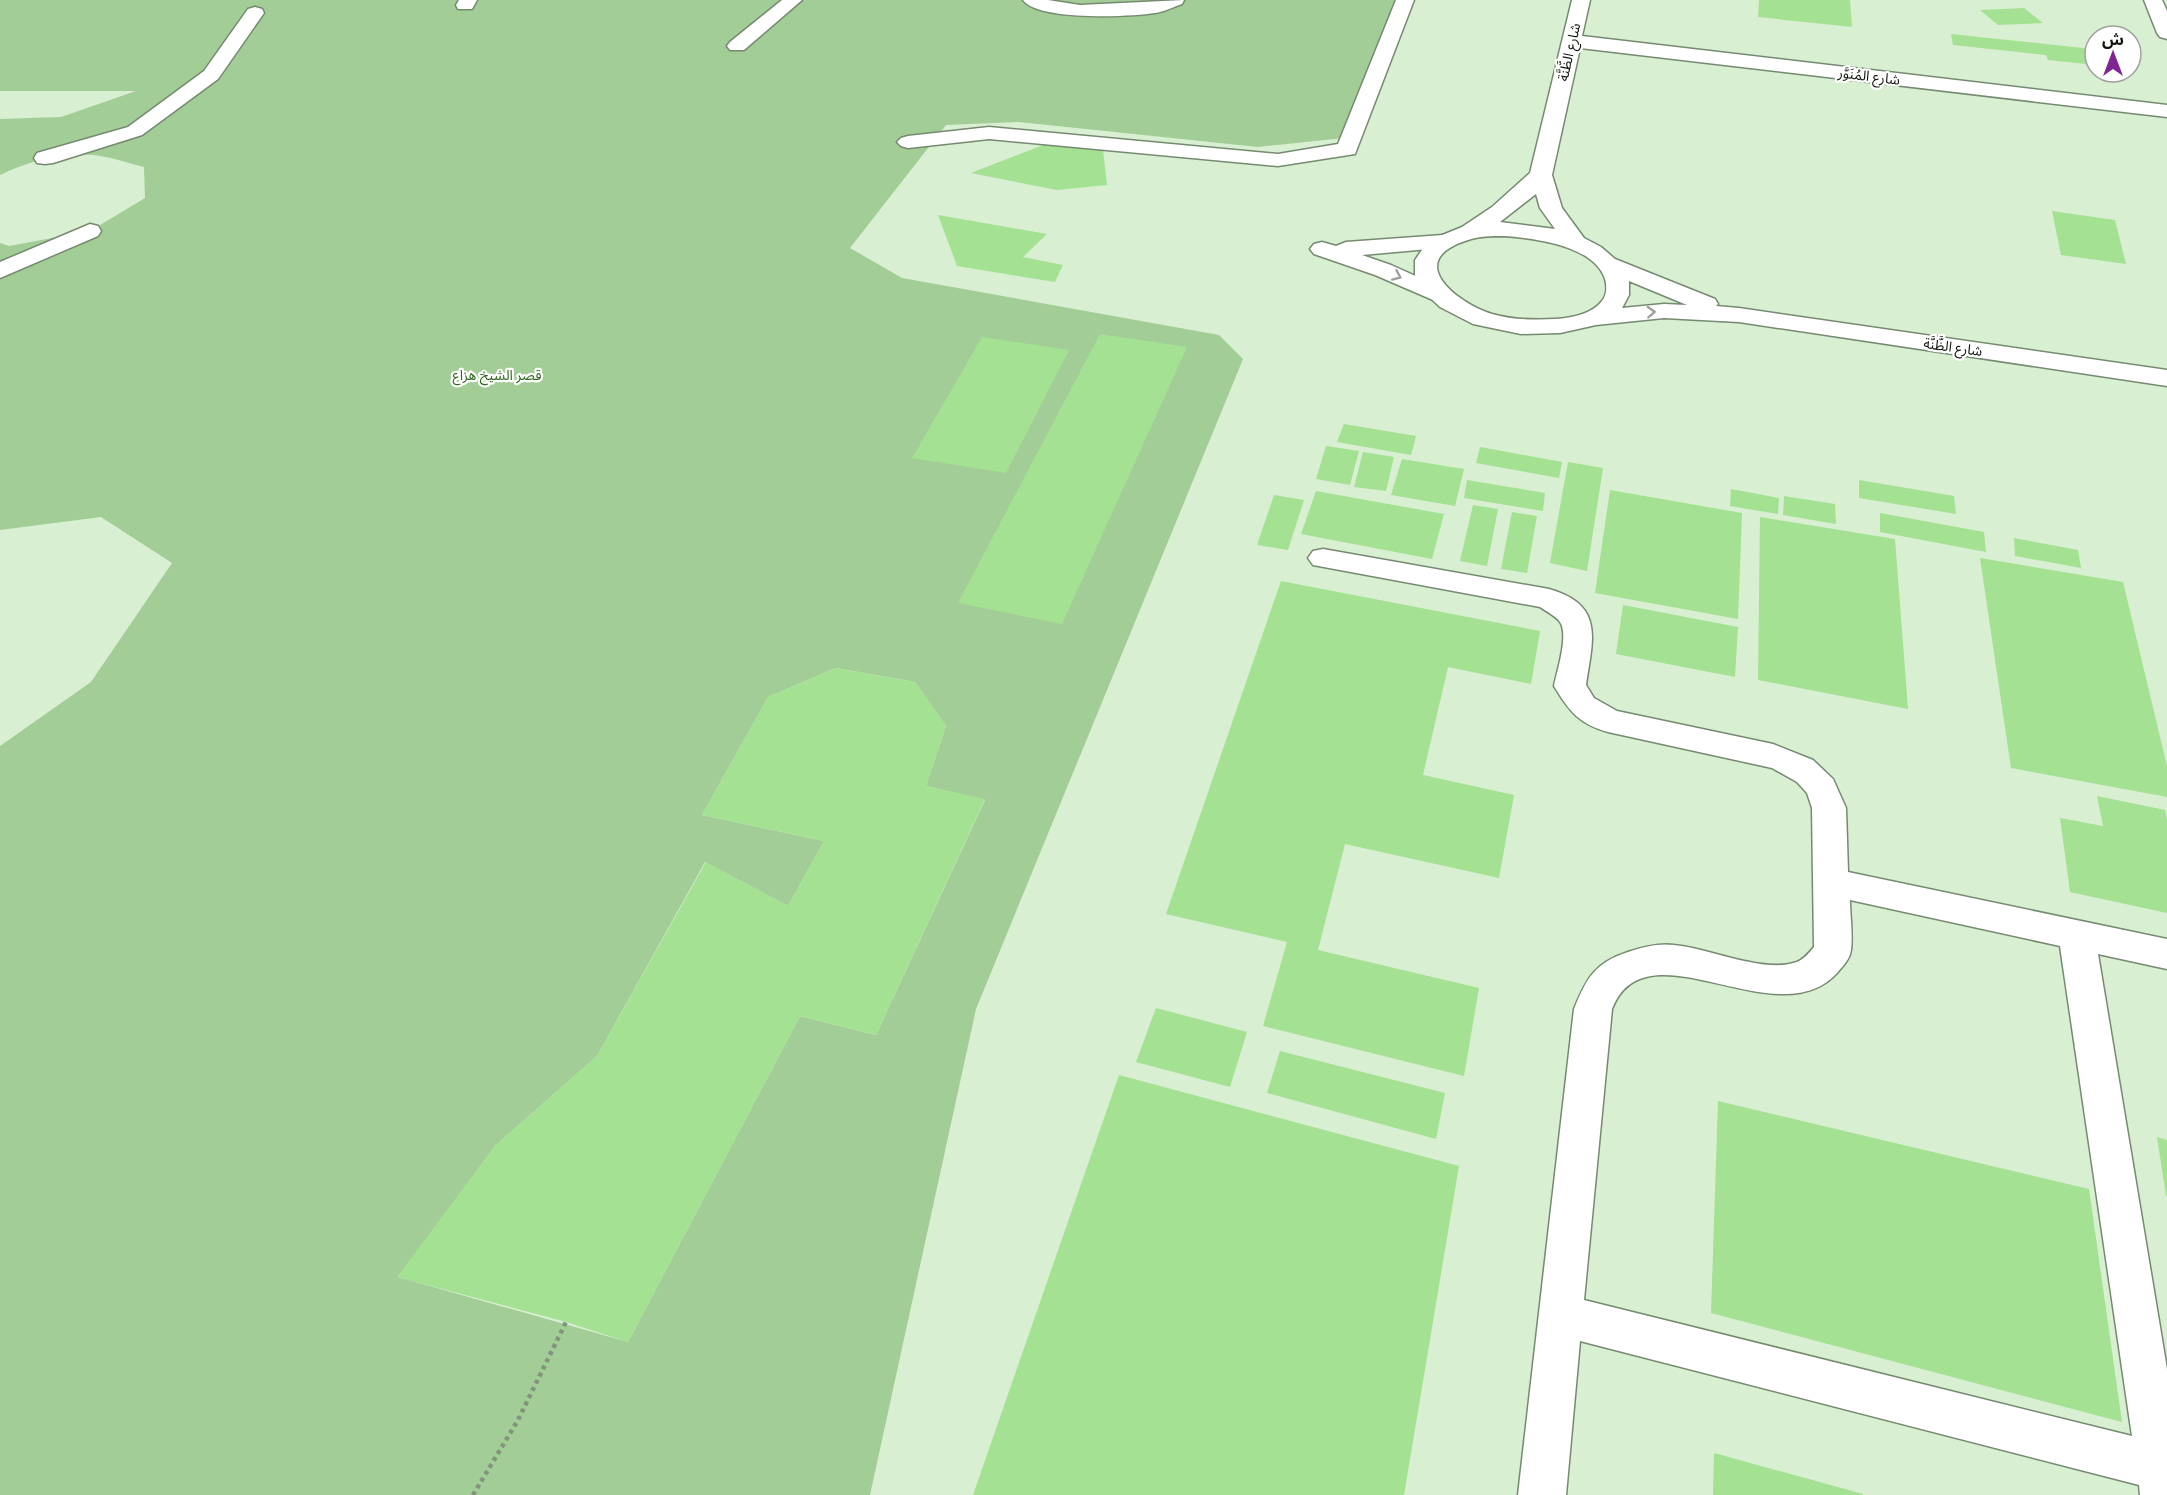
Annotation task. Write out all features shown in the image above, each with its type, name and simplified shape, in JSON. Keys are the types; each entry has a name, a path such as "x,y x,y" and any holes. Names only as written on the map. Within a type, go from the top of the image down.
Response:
{"street":[{"path":"737,46 793,0"},
{"path":"1032,0 1047,6 1080,11 1154,8 1174,0"},
{"path":"908,142 989,133 1278,160 1347,149 1405,0"},
{"name":"شارع الظَّنَّة","path":"1581,0 1541,175 1551,208 1576,243 1594,252 1608,264 1670,291 1739,315"},
{"path":"2153,0 2167,33"},
{"path":"45,158 135,131 212,75 255,13"},
{"name":"شارع المُنَوَّر","path":"1572,41 2167,111"},
{"path":"1440,296 1428,282 1425,267 1430,253 1508,207 1541,175"},
{"path":"1452,239 1481,230 1513,229 1554,235 1576,243"},
{"path":"0,271 90,231"},
{"name":"شارع الظَّنَّة","path":"1452,239 1383,248 1322,249 1383,270 1440,296 1459,309 1484,319 1512,326 1551,327 1570,325 1593,318 1664,311 1739,315 2167,378"},
{"path":"1593,318 1610,307 1618,293 1618,278 1608,264"},
{"path":"1323,558 1550,599 1571,613 1577,622 1579,631 1570,686 1583,706 1594,715 1608,721 1773,756 1794,764 1813,776 1826,792 1829,808 1833,952 1825,964 1813,973 1797,979 1778,981 1676,960 1646,960 1620,970 1603,986 1593,1009 1542,1495"},
{"path":"1832,882 2167,954"},
{"path":"1561,1315 2162,1481 2077,934"}],"path":[{"path":"473,1495 518,1420 566,1322"}],"green space":[{"name":"قصر الشيخ هزاع","path":"0,0 1399,0 1344,138 1258,147 1019,122 946,125 850,248 902,278 1219,335 1243,359 976,1009 870,1495 0,1495 0,746 91,682 172,563 101,517 0,530 0,243 9,246 90,231 145,198 144,167 100,156 82,154 58,156 0,175 0,119 61,117 136,91 0,91","holes":["836,668 915,682 946,726 926,786 985,800 876,1035 800,1016 628,1342 398,1277 495,1146 597,1056 705,862 788,906 824,841 702,815 768,697"]}],"building":[{"path":"1759,0 1850,0 1852,27 1758,17"},
{"path":"2024,8 2043,23 1998,25 1980,10"},
{"path":"1951,34 2083,48 2083,64 2048,60 2046,55 1953,45"},
{"path":"1046,144 1103,150 1107,185 1057,190 971,173"},
{"path":"2052,211 2115,220 2126,264 2061,255"},
{"path":"938,215 1047,234 1023,257 1063,265 1055,282 957,266"},
{"path":"1100,334 1187,347 1062,624 958,603"},
{"path":"982,337 1069,350 1006,473 912,458"},
{"path":"1344,424 1416,436 1411,455 1337,442"},
{"path":"1326,446 1359,451 1350,485 1316,479"},
{"path":"1480,447 1562,462 1559,478 1476,463"},
{"path":"1363,452 1394,457 1386,491 1354,487"},
{"path":"1402,459 1464,469 1455,506 1391,495"},
{"path":"1568,462 1603,468 1587,571 1550,563"},
{"path":"1467,480 1545,493 1543,511 1464,498"},
{"path":"1859,480 1954,496 1956,514 1859,498"},
{"path":"1731,489 1779,498 1778,514 1730,506"},
{"path":"1610,490 1742,513 1738,619 1595,593"},
{"path":"1316,491 1444,514 1432,559 1301,534"},
{"path":"1274,495 1304,500 1288,550 1257,545"},
{"path":"1784,496 1835,504 1836,524 1783,515"},
{"path":"1473,505 1498,509 1487,566 1460,561"},
{"path":"1512,512 1537,516 1527,573 1501,569"},
{"path":"1880,513 1984,532 1986,552 1880,532"},
{"path":"1760,517 1895,539 1908,709 1758,680"},
{"path":"2014,538 2078,550 2081,568 2015,556"},
{"path":"1980,558 2123,582 2167,766 2167,797 2011,768"},
{"path":"1281,581 1540,631 1531,684 1448,667 1423,775 1514,795 1499,878 1345,844 1318,950 1479,988 1464,1076 1263,1026 1287,942 1166,914"},
{"path":"1623,605 1738,627 1735,677 1616,654"},
{"path":"836,668 915,682 946,726 926,786 985,799 876,1035 800,1016 628,1342 566,1322 397,1277 495,1146 597,1056 706,862 788,906 824,841 702,815 768,697"},
{"path":"2097,796 2165,810 2167,820 2167,913 2070,892 2060,818 2103,826"},
{"path":"1156,1008 1247,1032 1230,1087 1136,1062"},
{"path":"1280,1051 1445,1093 1436,1139 1267,1093"},
{"path":"1119,1075 1459,1166 1404,1495 973,1495"},
{"path":"1718,1101 2089,1189 2122,1422 1711,1313"},
{"path":"2157,1137 2167,1140 2167,1196 2166,1196"},
{"path":"1714,1453 1863,1494 1863,1495 1713,1495"}]}
